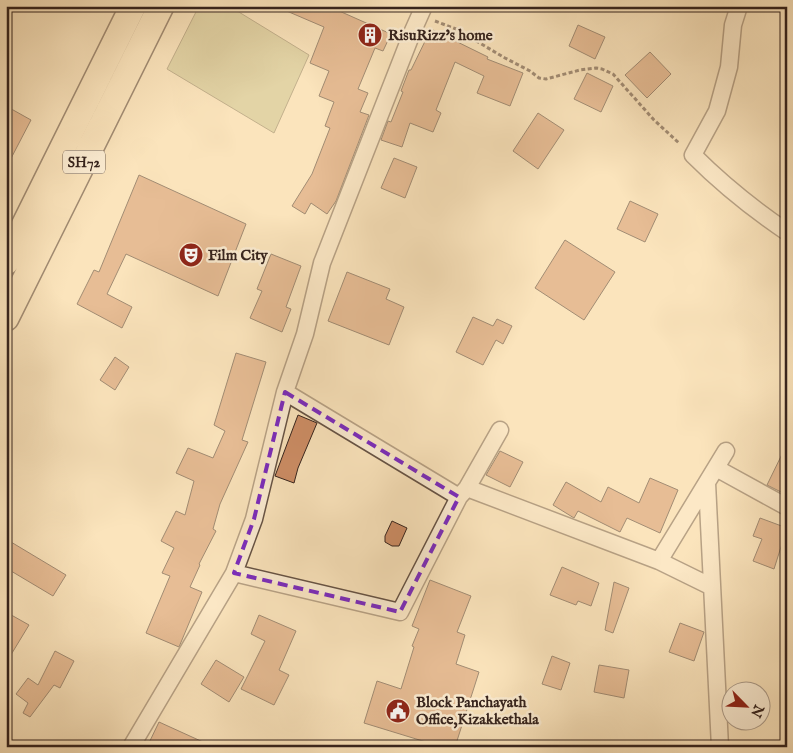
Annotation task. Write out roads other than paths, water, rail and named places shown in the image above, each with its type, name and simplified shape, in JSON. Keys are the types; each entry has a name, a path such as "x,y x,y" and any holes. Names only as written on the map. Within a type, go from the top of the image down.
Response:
{"main road":[{"name":"SH72","path":"6,262 133,6"},
{"name":"SH72","path":"6,318 161,6"}],"street":[{"path":"739,6 733,25 729,67 717,111 693,155 725,186 787,232"},
{"path":"131,747 234,573 254,519 285,392 305,334 322,263 422,11"},
{"path":"285,392 463,492 659,561 712,588"},
{"path":"234,573 400,612 463,492 500,430"},
{"path":"659,561 726,451"},
{"path":"716,468 787,507"},
{"path":"707,483 720,747"}],"place":[{"name":"RisuRizz's home","path":"370,35"},
{"name":"Film City","path":"191,255"},
{"name":"Block Panchayath Office,Kizakkethala","path":"398,711"}]}
